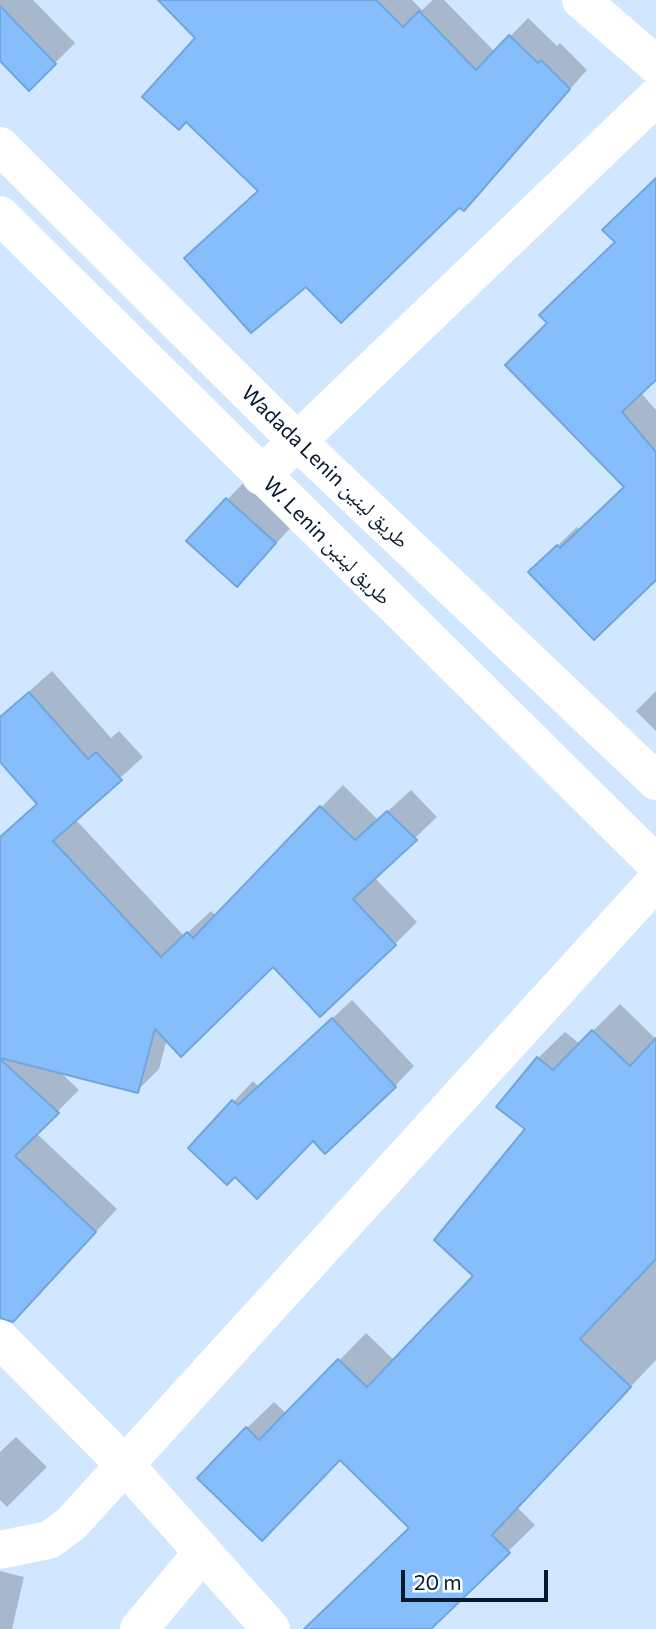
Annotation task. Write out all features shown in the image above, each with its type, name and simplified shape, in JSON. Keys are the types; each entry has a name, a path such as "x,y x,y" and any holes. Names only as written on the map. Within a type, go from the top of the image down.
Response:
{"street":[{"path":"581,0 656,65"},
{"path":"261,476 656,97"},
{"name":"Wadada Lenin طريق لينين","path":"0,146 298,442 656,781"},
{"name":"W. Lenin طريق لينين","path":"0,215 656,864"},
{"path":"0,1550 49,1540 71,1524 656,881"},
{"path":"0,1339 125,1465 271,1629"},
{"path":"139,1629 203,1552"}],"building":[{"path":"158,0 376,0 403,27 419,11 476,70 509,35 538,63 541,60 570,89 464,211 459,208 341,323 306,287 251,333 184,258 258,191 186,122 179,130 142,97 195,38"},
{"path":"0,6 56,64 29,91 0,61"},
{"path":"656,178 656,380 622,412 656,452 656,580 594,640 528,572 557,545 560,548 624,487 505,365 547,323 539,315 615,242 602,230"},
{"path":"226,498 276,543 237,587 186,541"},
{"path":"29,692 88,759 96,752 122,780 53,841 161,957 187,932 193,938 320,806 355,840 387,811 417,840 353,899 396,945 320,1017 273,967 181,1057 155,1029 138,1093 0,1058 0,837 37,804 0,762 0,717"},
{"path":"332,1018 396,1087 325,1154 313,1141 257,1199 235,1177 227,1185 188,1148 232,1100 238,1105"},
{"path":"592,1030 630,1066 656,1038 656,1259 580,1339 631,1387 492,1535 510,1553 431,1629 304,1629 409,1528 340,1460 262,1541 197,1478 246,1427 259,1440 338,1359 367,1387 473,1276 434,1240 525,1129 496,1107 537,1057 553,1070"},
{"path":"0,1059 59,1113 15,1156 96,1232 13,1322 0,1318"}]}
